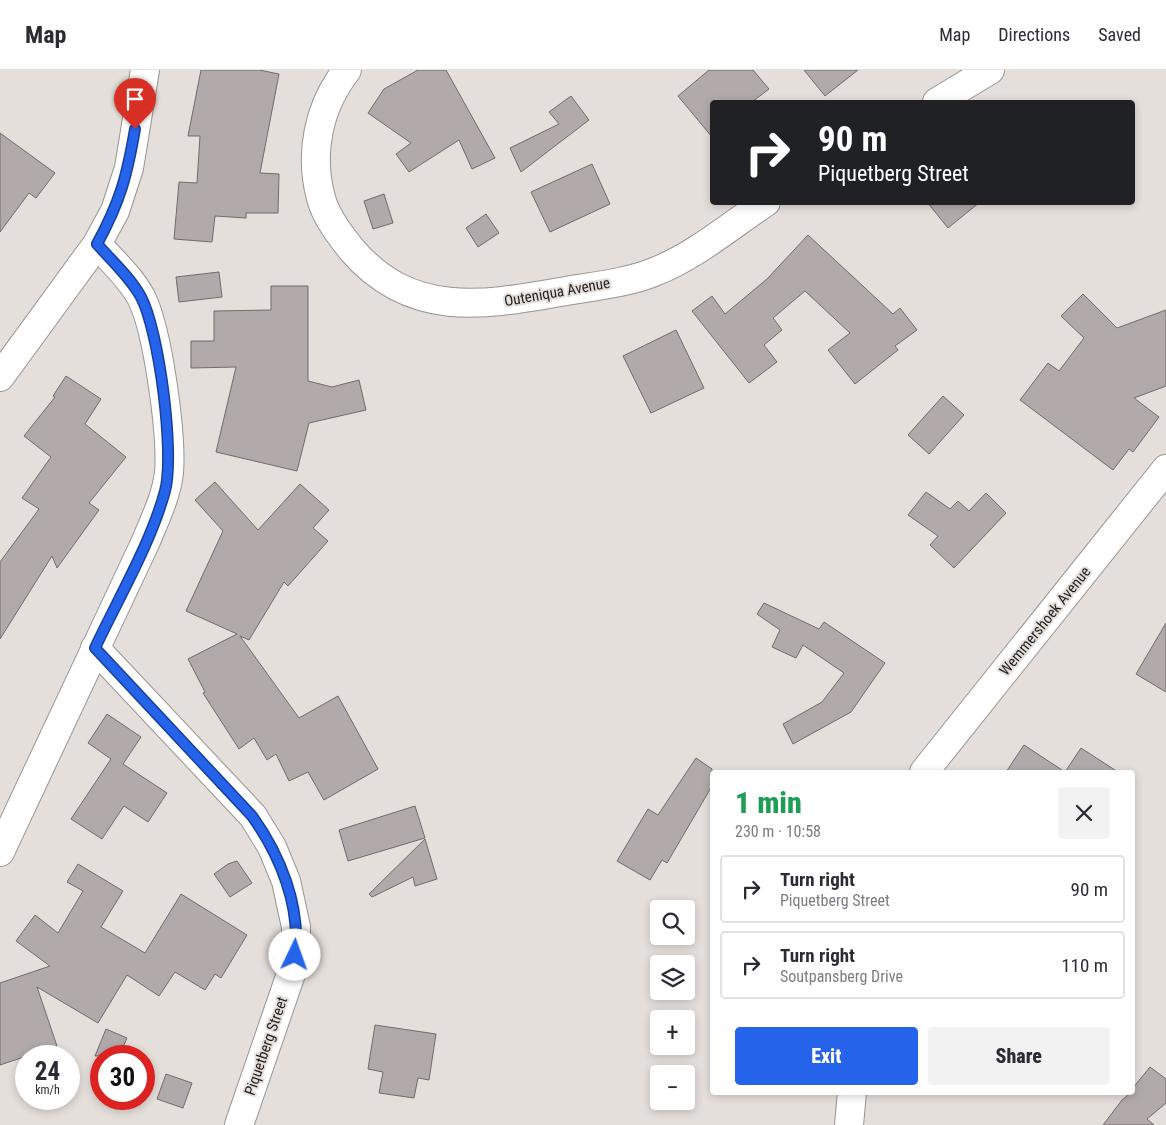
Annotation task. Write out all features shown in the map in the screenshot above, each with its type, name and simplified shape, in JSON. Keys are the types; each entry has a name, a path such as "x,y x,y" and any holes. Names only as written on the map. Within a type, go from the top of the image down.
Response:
{"street":[{"path":"0,377 97,244 115,211 129,168 145,70"},
{"name":"Outeniqua Avenue","path":"347,70 323,112 314,161 322,202 328,216 346,242 380,276 416,294 458,304 483,304 597,286 653,273 685,257 762,205"},
{"path":"941,100 990,70"},
{"path":"0,852 161,506 169,473 169,445 156,351 145,308 135,288 97,244"},
{"name":"Wemmershoek Avenue","path":"926,770 1166,469"},
{"name":"Piquetberg Street","path":"95,648 252,816 272,847 286,881 296,927 294,965 239,1125"},
{"path":"849,1125 852,1095"}],"building":[{"path":"201,70 259,70 279,74 260,173 279,174 278,213 246,213 246,218 215,216 212,242 174,239 179,182 197,183 200,136 188,136"},
{"path":"418,70 446,70 495,158 472,169 459,140 409,172 396,154 411,143 368,113 384,89"},
{"path":"709,70 753,70 769,89 755,100 710,100 710,135 678,96"},
{"path":"804,70 858,70 825,96"},
{"path":"571,96 589,120 521,172 510,148 559,124 549,112"},
{"path":"0,133 55,173 36,198 29,193 0,232"},
{"path":"592,164 610,204 550,232 531,192"},
{"path":"384,194 393,223 373,229 364,201"},
{"path":"929,205 976,205 948,228"},
{"path":"486,214 499,233 478,247 466,228"},
{"path":"808,235 893,314 900,308 917,330 895,346 898,350 855,384 828,350 850,333 805,291 773,318 782,330 764,345 777,362 749,383 692,311 712,296 725,314 767,279"},
{"path":"219,272 222,297 179,302 176,277"},
{"path":"271,286 308,286 308,381 332,387 359,380 366,410 309,423 297,471 216,452 236,367 191,368 191,341 214,341 214,311 271,310"},
{"path":"1083,294 1117,328 1166,310 1166,386 1134,398 1159,417 1133,452 1129,449 1113,470 1020,400 1048,363 1059,371 1084,338 1061,316"},
{"path":"676,330 704,388 651,413 623,356"},
{"path":"66,376 101,399 85,424 126,457 89,503 99,510 57,568 52,556 0,639 0,562 39,509 22,498 51,457 24,436 55,397 53,396"},
{"path":"943,396 964,415 929,454 908,435"},
{"path":"215,482 258,530 300,484 329,510 313,528 328,541 288,586 284,582 249,640 240,636 299,718 338,696 378,769 324,800 308,772 289,781 276,754 267,760 254,738 239,749 203,693 205,692 188,659 237,634 186,611 223,531 195,500"},
{"path":"926,492 950,509 958,501 969,511 986,493 1006,513 954,568 930,545 938,536 908,515"},
{"path":"764,603 819,629 824,622 885,663 851,712 793,744 783,724 822,702 844,673 803,645 796,658 772,647 780,630 757,614"},
{"path":"1166,623 1166,692 1136,674"},
{"path":"107,714 141,737 123,764 167,793 148,822 124,806 102,839 71,819 111,759 88,743"},
{"path":"1024,745 1062,770 1007,770"},
{"path":"1081,748 1115,770 1066,770"},
{"path":"696,758 712,769 710,770 710,789 667,863 662,860 650,880 617,861 648,809 658,815"},
{"path":"415,806 425,838 348,861 339,830"},
{"path":"425,839 437,879 415,886 413,877 372,897 369,894"},
{"path":"237,861 252,883 230,897 214,874 228,864"},
{"path":"78,864 123,891 101,927 145,953 181,894 247,935 221,978 215,974 205,990 175,972 159,996 127,975 98,1023 37,987 57,1045 15,1045 15,1060 0,1065 0,983 50,966 16,941 35,915 58,933 83,891 67,882"},
{"path":"375,1025 436,1034 429,1080 418,1078 414,1098 379,1093 383,1072 368,1069"},
{"path":"106,1029 127,1038 124,1045 99,1045"},
{"path":"1150,1067 1166,1079 1166,1103 1147,1119 1154,1125 1103,1125 1122,1100 1128,1095 1135,1095 1135,1085"},
{"path":"166,1074 192,1083 183,1108 157,1099"}],"route":[{"path":"135,129 129,168 122,192 115,211 97,244 135,288 145,308 156,351 167,421 169,473 161,506 95,648 218,778 252,816 264,833 286,881 292,904 296,927 295,955"}]}
